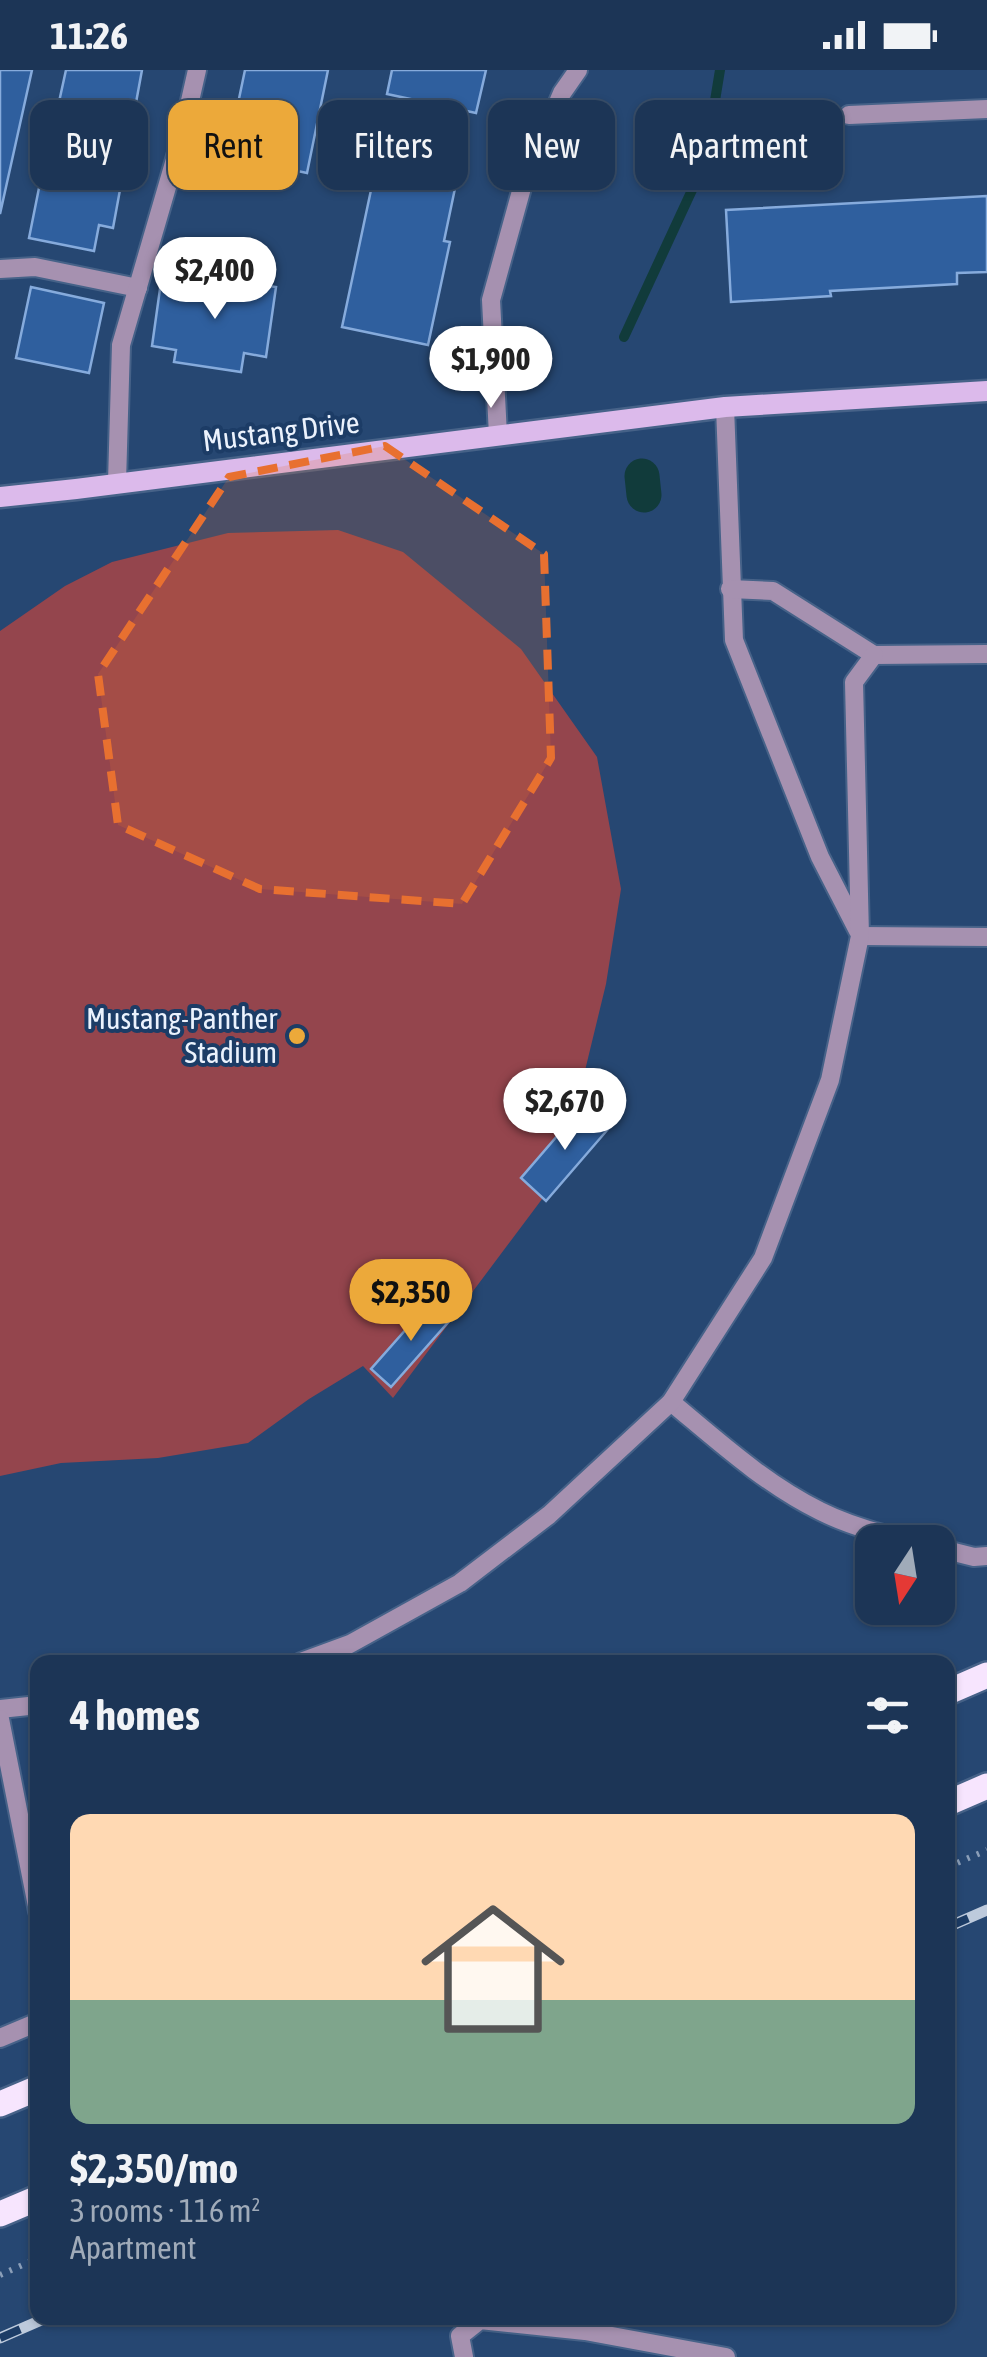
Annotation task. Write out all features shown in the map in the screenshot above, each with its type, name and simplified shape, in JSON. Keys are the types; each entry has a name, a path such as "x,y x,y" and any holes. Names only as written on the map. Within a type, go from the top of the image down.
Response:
{"main road":[{"name":"Mustang Drive","path":"0,497 725,407 987,391"},
{"path":"955,1689 987,1675"},
{"path":"955,1800 987,1786"},
{"path":"0,2104 30,2091"},
{"path":"0,2214 30,2201"}],"lane":[{"path":"117,482 121,345 183,132 197,70"},
{"path":"498,435 491,300 523,184 562,93 578,70"},
{"path":"849,115 987,109"},
{"path":"0,269 35,267 138,288"},
{"path":"725,407 734,640 820,857 860,936"},
{"path":"730,589 773,591 874,655 987,654"},
{"path":"320,1655 350,1644 460,1583 549,1515 671,1402 763,1258 830,1080 860,936 854,682 874,655"},
{"path":"860,936 987,937"},
{"path":"671,1402 751,1468 820,1511 855,1525"},
{"path":"955,1552 987,1556"},
{"path":"0,1709 30,1706"},
{"path":"0,1719 30,1871"},
{"path":"0,2038 30,2025"},
{"path":"464,2357 460,2336 474,2325"},
{"path":"528,2325 585,2331 726,2357"}],"path":[{"path":"955,1864 987,1850"},
{"path":"0,2274 30,2261"}],"highlighted area":[{"path":"385,446 544,554 551,758 462,904 260,889 118,825 98,674 229,477"}],"shaded area":[{"name":"Mustang-Panther Stadium","path":"338,530 403,552 521,649 597,757 621,889 606,984 581,1087 611,1107 393,1398 363,1366 248,1443 158,1458 61,1463 0,1476 0,631 65,586 112,562 228,533"}],"building":[{"path":"0,70 32,70 0,214"},
{"path":"66,70 142,70 136,100 59,100"},
{"path":"245,70 328,70 322,100 318,100 307,173 298,171 298,100 239,100"},
{"path":"392,70 486,70 476,113 468,111 468,100 415,100 387,94"},
{"path":"39,190 120,190 113,228 99,225 94,251 29,238"},
{"path":"371,190 455,190 444,241 450,242 428,345 342,327"},
{"path":"987,196 987,272 957,273 957,284 830,291 831,296 731,302 726,210"},
{"path":"184,273 276,287 266,357 244,353 241,372 174,362 176,350 152,346 160,289 181,292"},
{"path":"31,287 104,303 89,373 16,358"},
{"path":"583,1106 609,1128 546,1201 521,1178"},
{"path":"431,1301 451,1319 391,1387 371,1369"}],"waterway":[{"path":"624,337 705,162 720,70"},
{"path":"642,476 644,495"}],"railway":[{"path":"955,1924 987,1910"},
{"path":"0,2338 30,2325"}],"place":[{"name":"Mustang-Panther Stadium","path":"297,1036"}]}
